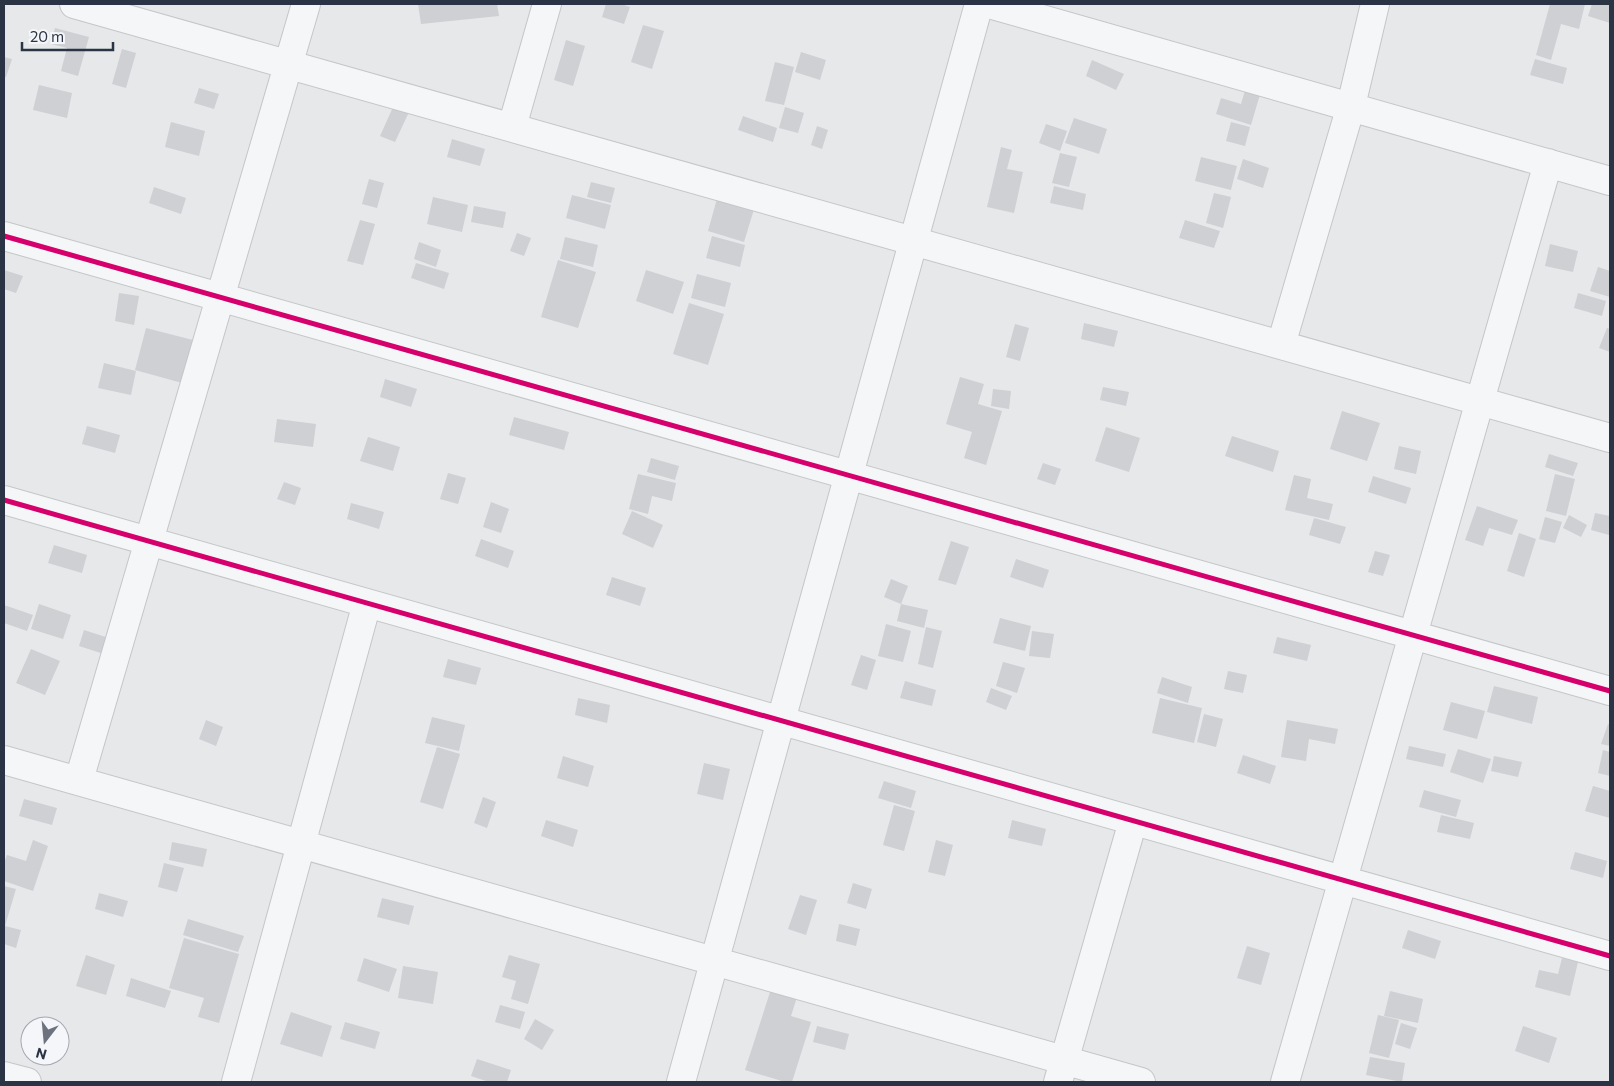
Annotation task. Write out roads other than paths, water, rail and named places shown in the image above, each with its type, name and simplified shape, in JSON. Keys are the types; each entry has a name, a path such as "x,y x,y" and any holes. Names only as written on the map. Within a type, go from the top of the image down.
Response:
{"street":[{"path":"74,4 1610,438"},
{"path":"79,780 306,4"},
{"path":"512,128 547,4"},
{"path":"681,1082 979,4"},
{"path":"989,4 1610,181"},
{"path":"1281,345 1350,106 1375,4"},
{"path":"1285,1082 1548,163"},
{"path":"4,236 1610,691"},
{"path":"4,500 1610,956"},
{"path":"236,1082 367,604"},
{"path":"4,760 714,961 1062,1071 1141,1082"},
{"path":"1062,1071 1134,821"},
{"path":"4,1076 27,1082"}]}
